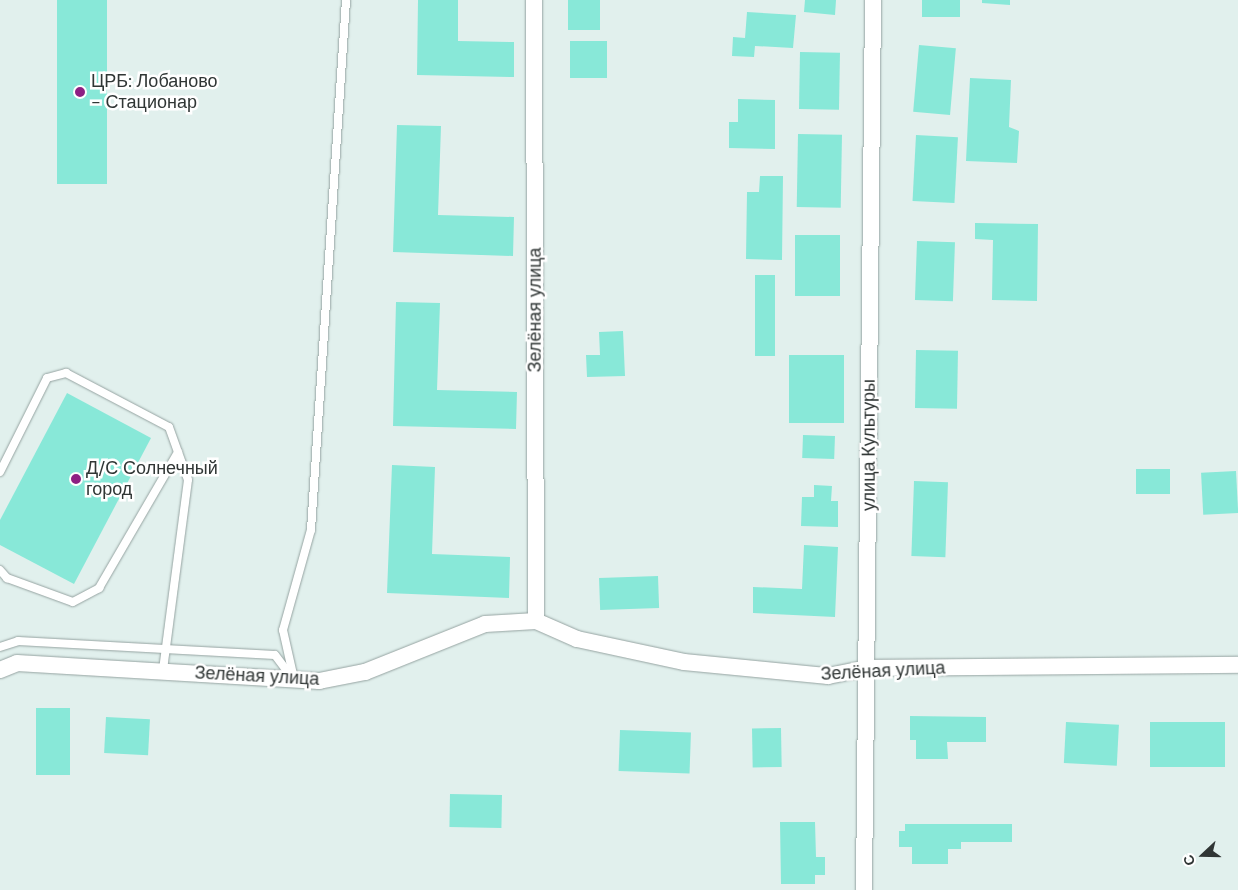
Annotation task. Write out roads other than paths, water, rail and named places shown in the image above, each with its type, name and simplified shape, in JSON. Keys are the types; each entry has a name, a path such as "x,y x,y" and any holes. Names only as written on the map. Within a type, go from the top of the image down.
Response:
{"street":[{"name":"Зелёная улица","path":"534,0 536,621"},
{"name":"улица Культуры","path":"864,890 868,668 873,0"},
{"name":"Зелёная улица","path":"0,670 17,663 163,670 319,681 365,672 485,624 536,621 577,639 684,662 828,676 868,668 1238,665"}],"lane":[{"path":"294,679 283,630 311,530 346,0"},
{"path":"0,472 47,378 66,373 169,427 188,480 164,648 163,670"},
{"path":"0,570 7,578 73,602 99,588 178,452"},
{"path":"0,647 18,640 275,655 294,679"}],"place":[{"name":"ЦРБ: Лобаново - Стационар","path":"80,92"},
{"name":"Д/С Солнечный город","path":"76,479"}]}
